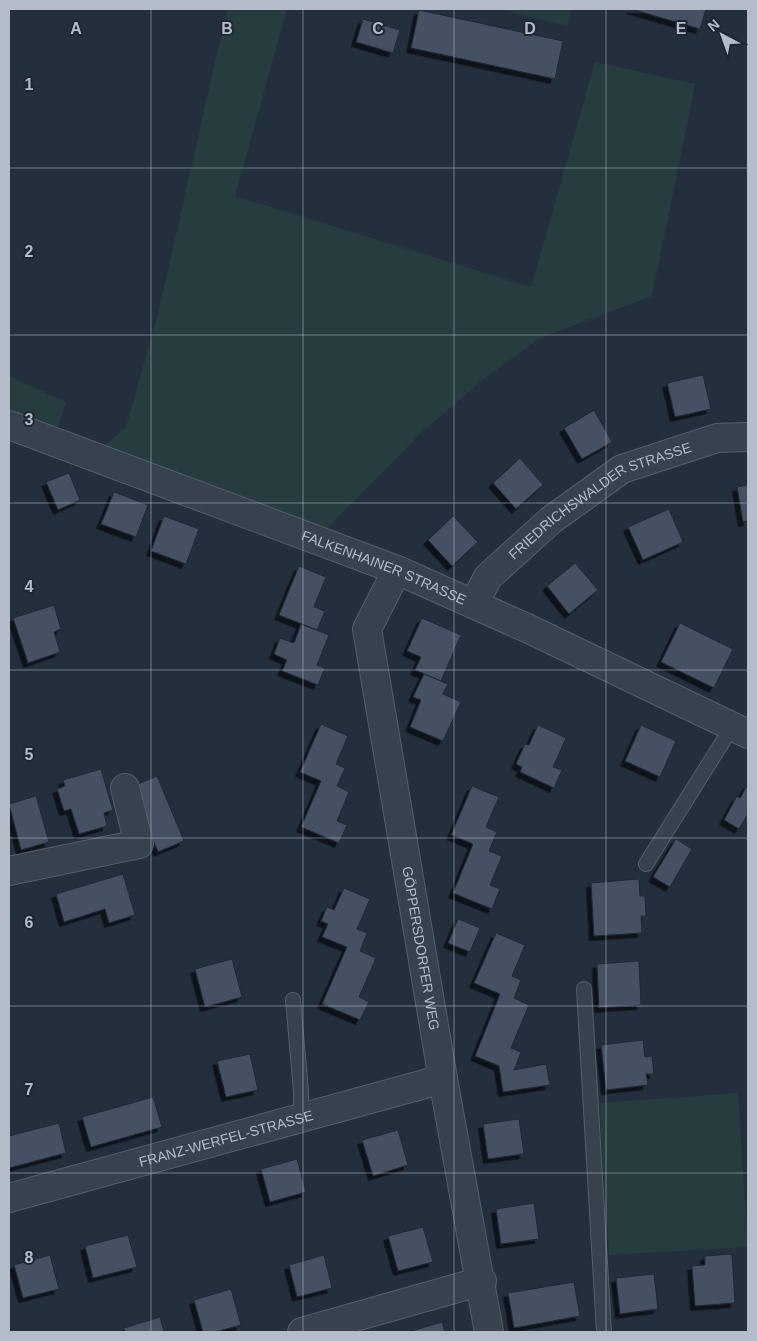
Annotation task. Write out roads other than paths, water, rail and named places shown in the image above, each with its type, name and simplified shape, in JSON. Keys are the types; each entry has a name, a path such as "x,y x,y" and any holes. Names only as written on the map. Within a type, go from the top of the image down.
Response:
{"street":[{"name":"FALKENHAINER STRASSE","path":"9,425 397,570 474,604 740,730"},
{"name":"FRIEDRICHSWALDER STRASSE","path":"474,604 488,577 551,520 622,469 717,438 748,437"},
{"name":"GÖPPERSDORFER WEG","path":"397,570 366,629 443,1079 482,1281 489,1332"},
{"path":"9,871 139,844 125,788"},
{"name":"FRANZ-WERFEL-STRASSE","path":"9,1198 443,1079"},
{"path":"302,1332 482,1281"}],"lane":[{"path":"646,864 740,730"},
{"path":"584,989 604,1332"},
{"path":"293,1000 301,1091 300,1118"}]}
